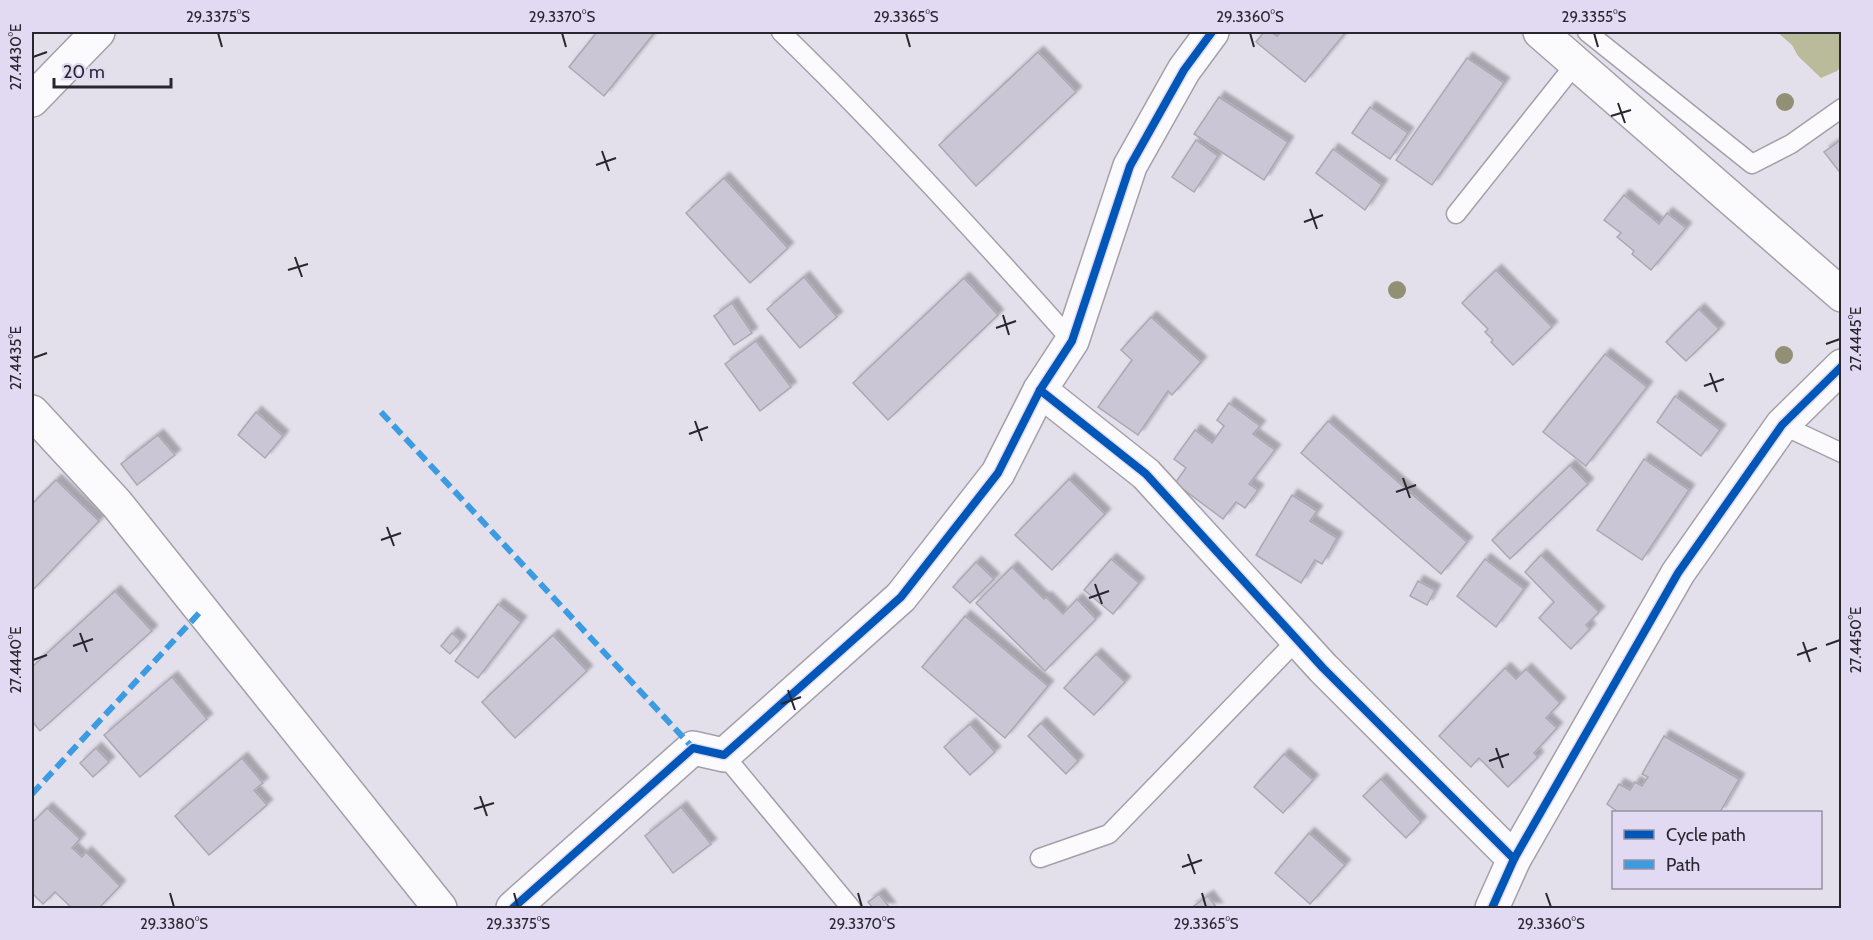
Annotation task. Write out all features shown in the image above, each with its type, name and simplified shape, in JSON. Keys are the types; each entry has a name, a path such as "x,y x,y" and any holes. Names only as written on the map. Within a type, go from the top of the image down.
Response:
{"street":[{"path":"32,100 98,32"},
{"path":"513,909 693,748 724,755 901,597 998,473 1040,390 1072,341 1130,166 1184,70 1212,32"},
{"path":"1540,32 1842,295"},
{"path":"1492,909 1514,859 1678,573 1782,425 1842,366"},
{"path":"1040,390 1146,474 1323,668 1514,859"},
{"path":"32,412 117,504 440,909"}],"lane":[{"path":"782,32 842,91 961,216 1072,341"},
{"path":"1587,32 1752,164 1791,144 1842,108"},
{"path":"1456,214 1576,63"},
{"path":"1782,425 1842,453"},
{"path":"1040,858 1108,834 1298,640"},
{"path":"724,755 851,909"}],"shaded area":[{"path":"1777,32 1841,32 1841,66 1837,71 1821,78 1798,56 1792,45"}],"building":[{"path":"597,32 655,32 604,96 569,67"},
{"path":"1264,32 1271,32 1277,36 1281,32 1346,32 1305,82 1256,42"},
{"path":"1038,52 1076,92 976,186 939,145"},
{"path":"1467,58 1504,83 1432,185 1396,160"},
{"path":"1219,97 1288,142 1264,180 1194,134"},
{"path":"1370,107 1408,133 1390,159 1352,133"},
{"path":"1842,139 1842,175 1824,152"},
{"path":"1196,140 1218,156 1194,192 1172,177"},
{"path":"1333,149 1382,185 1365,210 1316,173"},
{"path":"724,178 788,248 750,283 686,213"},
{"path":"1624,195 1659,224 1667,213 1686,228 1651,270 1617,237 1621,233 1604,220"},
{"path":"1496,270 1552,327 1513,365 1491,342 1493,340 1485,332 1488,329 1462,303"},
{"path":"804,277 837,317 800,348 767,309"},
{"path":"964,278 998,315 888,420 853,383"},
{"path":"732,303 752,333 734,345 714,316"},
{"path":"1699,309 1719,329 1686,361 1666,342"},
{"path":"1151,317 1201,362 1172,395 1168,391 1138,435 1098,407 1132,360 1121,350"},
{"path":"756,341 791,387 760,411 725,364"},
{"path":"1605,354 1647,387 1586,466 1543,432"},
{"path":"1675,396 1720,430 1701,456 1657,422"},
{"path":"1229,403 1260,426 1253,434 1275,450 1249,484 1258,490 1245,508 1236,502 1223,519 1175,483 1186,468 1174,459 1195,430 1212,443 1224,426 1217,420"},
{"path":"256,412 283,436 265,458 238,435"},
{"path":"1328,421 1467,542 1441,574 1301,453"},
{"path":"158,435 175,455 137,485 121,464"},
{"path":"1644,459 1689,490 1642,560 1597,530"},
{"path":"1570,465 1588,484 1510,559 1492,540"},
{"path":"1069,479 1105,514 1052,570 1015,535"},
{"path":"56,480 99,521 32,591 32,504"},
{"path":"1292,495 1317,511 1310,521 1337,538 1322,564 1315,560 1301,583 1256,555"},
{"path":"1541,555 1599,612 1586,625 1590,629 1571,649 1539,618 1554,602 1525,572"},
{"path":"1111,559 1139,583 1113,614 1084,590"},
{"path":"1485,559 1524,589 1496,627 1457,596"},
{"path":"976,562 994,579 970,603 953,587"},
{"path":"1012,567 1044,599 1046,597 1063,614 1077,599 1096,619 1045,671 976,603"},
{"path":"1418,581 1435,590 1427,605 1410,596"},
{"path":"115,591 152,631 40,731 32,721 32,667"},
{"path":"498,604 521,622 478,678 455,661"},
{"path":"965,616 1048,686 1005,738 922,667"},
{"path":"452,633 461,641 450,654 441,646"},
{"path":"553,635 587,671 515,738 482,702"},
{"path":"1096,654 1125,682 1094,715 1064,688"},
{"path":"1505,668 1516,679 1526,669 1560,703 1546,718 1557,728 1534,753 1538,757 1508,787 1479,758 1471,767 1439,736"},
{"path":"172,677 207,719 140,777 104,735"},
{"path":"1041,723 1078,761 1066,774 1028,736"},
{"path":"970,724 995,752 970,775 944,747"},
{"path":"1664,736 1739,779 1721,811 1617,811 1607,804 1619,784 1630,790 1635,782 1642,786 1648,777 1642,774"},
{"path":"96,748 109,762 93,777 80,763"},
{"path":"1284,754 1313,780 1283,813 1254,787"},
{"path":"242,758 263,783 254,790 267,805 209,855 175,816"},
{"path":"1381,779 1421,822 1406,838 1363,796"},
{"path":"681,807 711,844 673,873 645,836"},
{"path":"47,808 80,839 72,848 82,857 86,852 120,886 99,908 72,908 55,892 43,904 32,893 32,823"},
{"path":"1309,833 1345,865 1310,904 1275,873"},
{"path":"879,894 890,908 873,908 868,902"},
{"path":"1208,896 1217,908 1191,908"}],"marked path":[{"path":"381,412 693,748"},
{"path":"32,794 201,611"}],"cycle path":[{"path":"513,908 693,748 724,755 901,597 998,473 1040,390 1072,341 1130,166 1184,70 1212,32"},
{"path":"1492,908 1514,859 1678,573 1782,425 1842,366"},
{"path":"1040,390 1146,474 1323,668 1514,859"}]}
